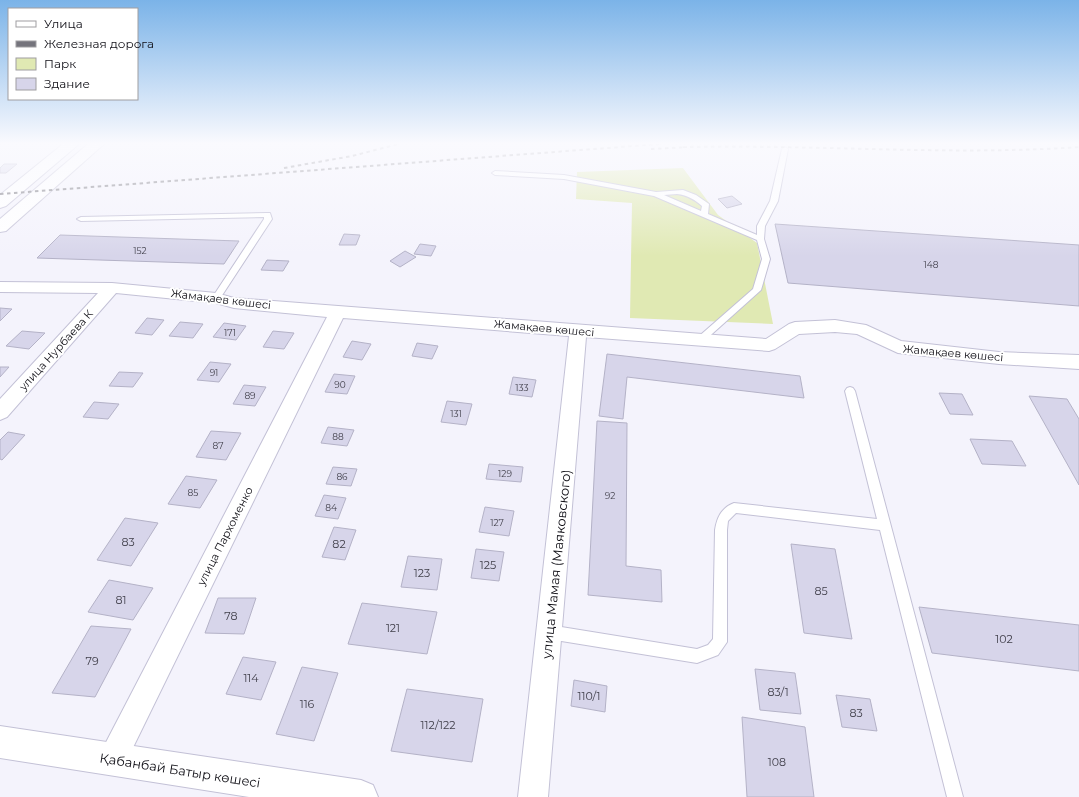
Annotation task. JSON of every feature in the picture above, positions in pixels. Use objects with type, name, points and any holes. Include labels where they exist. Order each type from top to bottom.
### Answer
[{"type":"main road","points":[[0,203],[27,181]]},
{"type":"main road","points":[[0,228],[54,181]]},
{"type":"main road","name":"Қабанбай Батыр көшесі","points":[[2,746],[112,760],[361,797]]},
{"type":"street","name":"Жамақаев көшесі","points":[[0,287],[112,288],[174,293],[216,298],[234,302],[338,312],[769,345],[795,328],[834,326],[860,329],[898,347],[999,358],[1079,362]]},
{"type":"street","name":"улица Нурбаева К","points":[[0,412],[112,288]]},
{"type":"street","name":"улица Пархоменко","points":[[112,760],[338,312]]},
{"type":"street","name":"улица Мамая (Маяковского)","points":[[533,797],[578,331]]},
{"type":"lane","points":[[582,181],[656,194],[760,239]]},
{"type":"lane","points":[[700,340],[756,290],[766,259],[760,239],[761,226],[774,200],[778,181]]},
{"type":"lane","points":[[656,194],[681,191],[696,196],[706,206],[704,214]]},
{"type":"lane","points":[[81,218],[267,215],[268,220],[216,298]]},
{"type":"lane","points":[[850,391],[955,797]]},
{"type":"lane","points":[[549,632],[697,656],[713,650],[720,642],[721,530],[723,518],[734,508],[884,525]]},
{"type":"green space","points":[[577,181],[693,181],[718,215],[757,243],[773,324],[630,318],[632,203],[576,199]]},
{"type":"building","points":[[732,196],[742,204],[727,208],[718,199]]},
{"type":"building","points":[[775,224],[1079,245],[1079,306],[788,283]]},
{"type":"building","points":[[344,234],[360,235],[356,245],[339,245]]},
{"type":"building","points":[[60,235],[239,241],[224,264],[37,258]]},
{"type":"building","points":[[420,244],[436,246],[431,256],[414,254]]},
{"type":"building","points":[[405,251],[416,257],[400,267],[390,261]]},
{"type":"building","points":[[267,260],[289,261],[283,271],[261,270]]},
{"type":"building","points":[[0,308],[12,309],[0,321]]},
{"type":"building","points":[[147,318],[164,320],[152,335],[135,333]]},
{"type":"building","points":[[180,322],[203,324],[193,338],[169,336]]},
{"type":"building","points":[[224,323],[246,326],[236,340],[213,337]]},
{"type":"building","points":[[22,331],[45,333],[29,349],[6,346]]},
{"type":"building","points":[[273,331],[294,333],[284,349],[263,347]]},
{"type":"building","points":[[352,341],[371,344],[362,360],[343,357]]},
{"type":"building","points":[[417,343],[438,346],[432,359],[412,356]]},
{"type":"building","points":[[607,354],[800,376],[804,398],[627,377],[623,419],[599,416]]},
{"type":"building","points":[[210,362],[231,364],[219,382],[197,380]]},
{"type":"building","points":[[0,367],[9,367],[0,377]]},
{"type":"building","points":[[119,372],[143,373],[133,387],[109,386]]},
{"type":"building","points":[[334,374],[355,376],[347,394],[325,392]]},
{"type":"building","points":[[513,377],[536,380],[532,397],[509,394]]},
{"type":"building","points":[[244,385],[266,387],[255,406],[233,404]]},
{"type":"building","points":[[939,393],[962,394],[973,415],[950,414]]},
{"type":"building","points":[[1029,396],[1067,399],[1079,419],[1079,485]]},
{"type":"building","points":[[447,401],[472,404],[466,425],[441,422]]},
{"type":"building","points":[[94,402],[119,404],[108,419],[83,417]]},
{"type":"building","points":[[597,421],[627,423],[626,566],[661,570],[662,602],[588,595]]},
{"type":"building","points":[[328,427],[354,430],[347,446],[321,443]]},
{"type":"building","points":[[211,431],[241,433],[226,460],[196,457]]},
{"type":"building","points":[[8,432],[25,435],[2,460],[0,459],[0,440]]},
{"type":"building","points":[[970,439],[1012,441],[1026,466],[982,464]]},
{"type":"building","points":[[489,464],[523,467],[521,482],[486,479]]},
{"type":"building","points":[[333,467],[357,469],[351,486],[326,484]]},
{"type":"building","points":[[186,476],[217,480],[200,508],[168,504]]},
{"type":"building","points":[[324,495],[346,498],[338,519],[315,516]]},
{"type":"building","points":[[485,507],[514,511],[509,536],[479,532]]},
{"type":"building","points":[[125,518],[158,523],[131,566],[97,560]]},
{"type":"building","points":[[334,527],[356,530],[345,560],[322,557]]},
{"type":"building","points":[[791,544],[835,549],[852,639],[804,633]]},
{"type":"building","points":[[476,549],[504,552],[499,581],[471,578]]},
{"type":"building","points":[[408,556],[442,559],[437,590],[401,587]]},
{"type":"building","points":[[109,580],[153,588],[133,620],[88,612]]},
{"type":"building","points":[[218,598],[256,598],[244,634],[205,633]]},
{"type":"building","points":[[362,603],[437,612],[427,654],[348,644]]},
{"type":"building","points":[[919,607],[1079,625],[1079,671],[932,653]]},
{"type":"building","points":[[91,626],[131,629],[95,697],[52,693]]},
{"type":"building","points":[[243,657],[276,662],[261,700],[226,694]]},
{"type":"building","points":[[302,667],[338,673],[314,741],[276,734]]},
{"type":"building","points":[[755,669],[795,673],[801,714],[760,710]]},
{"type":"building","points":[[574,680],[607,686],[605,712],[571,706]]},
{"type":"building","points":[[407,689],[483,699],[472,762],[391,751]]},
{"type":"building","points":[[836,695],[870,699],[877,731],[842,727]]},
{"type":"building","points":[[742,717],[805,727],[814,797],[747,797]]},
{"type":"railway","points":[[0,194],[169,181]]}]
